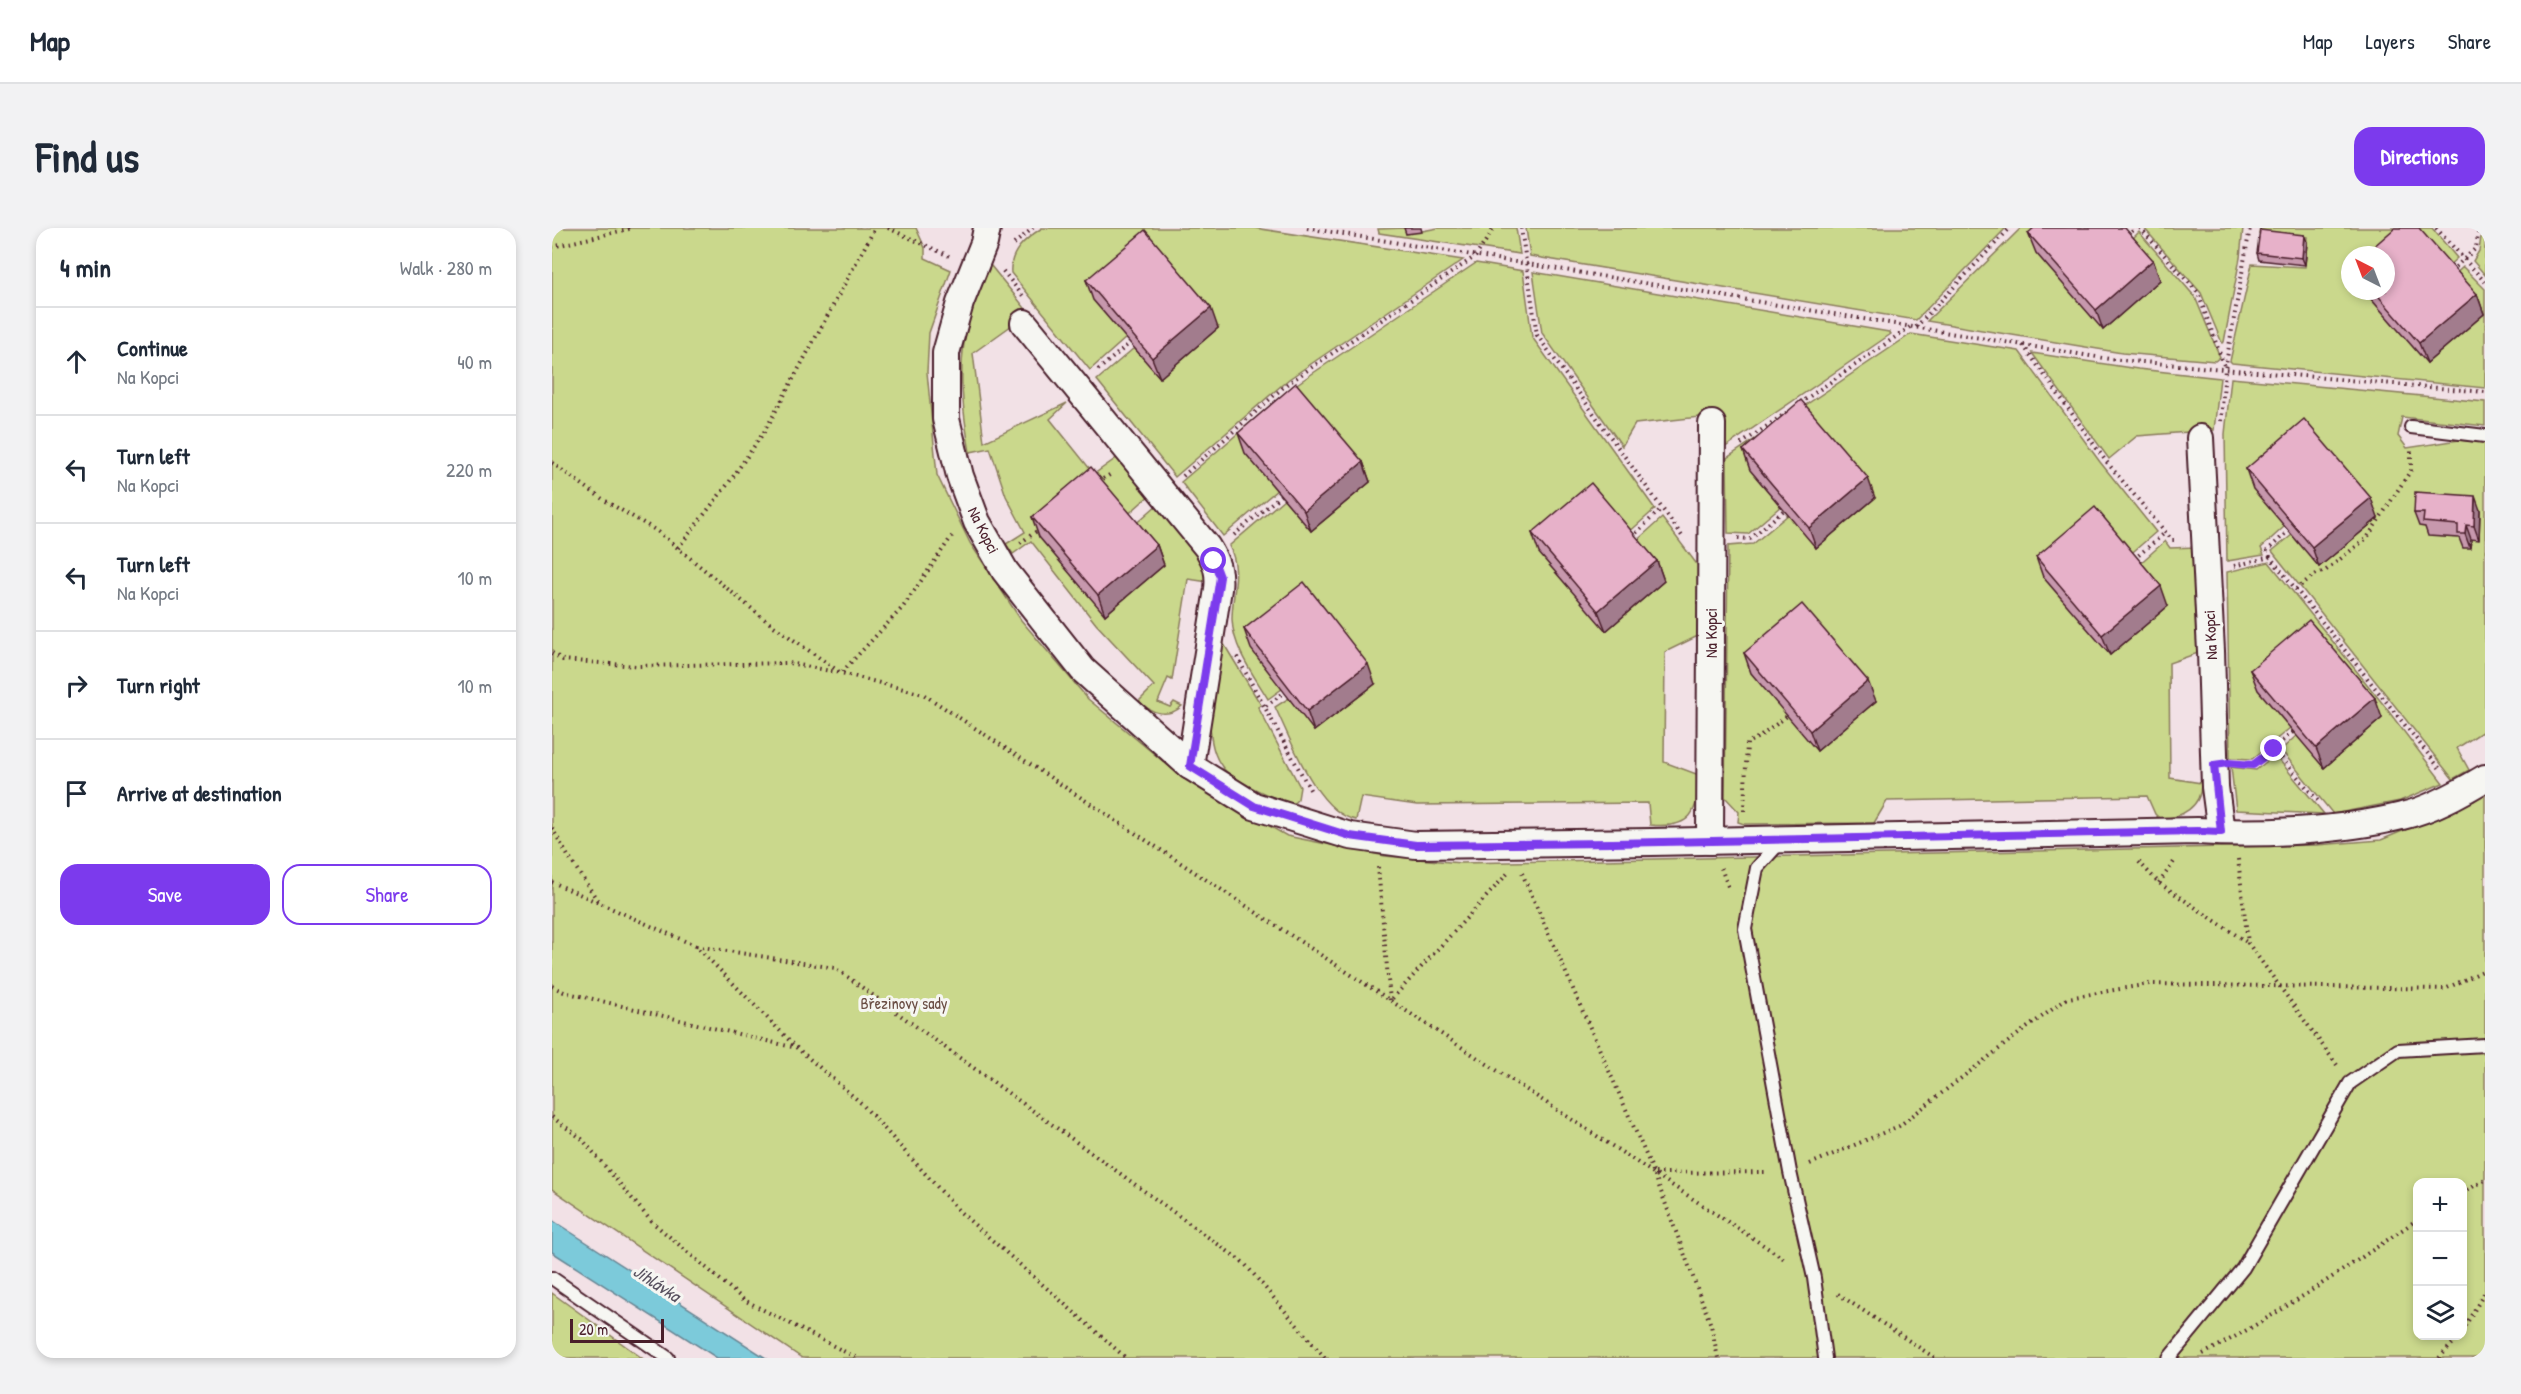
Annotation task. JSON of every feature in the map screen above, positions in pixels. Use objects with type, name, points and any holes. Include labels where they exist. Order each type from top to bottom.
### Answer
[{"type":"street","name":"Na Kopci","points":[[987,228],[984,243],[960,303],[946,353],[944,387],[946,419],[960,476],[976,522],[997,557],[1083,670],[1190,766],[1254,806],[1350,836],[1416,845],[1513,853],[1710,841],[2228,832],[2339,826],[2404,816],[2459,793],[2485,778]]},
{"type":"street","points":[[1024,323],[1211,555],[1220,577],[1190,766]]},
{"type":"street","name":"Na Kopci","points":[[1710,841],[1712,424]]},
{"type":"street","name":"Na Kopci","points":[[2200,438],[2214,765],[2228,832]]},
{"type":"lane","points":[[2411,427],[2485,436]]},
{"type":"lane","points":[[1783,839],[1756,868],[1745,929],[1790,1172],[1814,1278],[1825,1358]]},
{"type":"lane","points":[[2169,1358],[2243,1268],[2350,1083],[2398,1050],[2485,1045]]},
{"type":"lane","points":[[552,1278],[668,1358]]},
{"type":"path","points":[[552,248],[633,228]]},
{"type":"path","points":[[678,548],[766,429],[875,228]]},
{"type":"path","points":[[888,228],[975,267]]},
{"type":"path","points":[[1307,228],[2109,359],[2485,392]]},
{"type":"path","points":[[1163,494],[1287,384],[1476,256],[1494,228]]},
{"type":"path","points":[[1521,228],[1537,335],[1711,575]]},
{"type":"path","points":[[1916,327],[2010,228]]},
{"type":"path","points":[[2124,239],[2138,228],[2198,293],[2225,369]]},
{"type":"path","points":[[2225,369],[2250,228]]},
{"type":"path","points":[[2436,228],[2485,282]]},
{"type":"path","points":[[2448,273],[2476,248],[2479,228]]},
{"type":"path","points":[[1711,465],[1910,327]]},
{"type":"path","points":[[2022,345],[2105,460],[2172,540],[2206,541]]},
{"type":"path","points":[[2296,589],[2314,574],[2325,571],[2367,538],[2411,470],[2411,427]]},
{"type":"path","points":[[552,463],[603,500],[657,531],[768,622],[841,674]]},
{"type":"path","points":[[1093,487],[1110,473],[1117,480]]},
{"type":"path","points":[[1211,555],[1281,495]]},
{"type":"path","points":[[841,674],[903,607],[971,508]]},
{"type":"path","points":[[1629,539],[1662,508]]},
{"type":"path","points":[[1732,538],[1750,539],[1784,510]]},
{"type":"path","points":[[997,557],[1042,528]]},
{"type":"path","points":[[2288,531],[2267,551],[2270,557],[2459,793]]},
{"type":"path","points":[[2131,561],[2166,532]]},
{"type":"path","points":[[2207,568],[2224,569],[2270,557]]},
{"type":"path","points":[[552,653],[563,660],[636,666],[789,663],[922,694],[1935,1358]]},
{"type":"path","points":[[1285,692],[1266,706],[1332,830]]},
{"type":"path","points":[[1744,818],[1747,743],[1761,736],[1787,716]]},
{"type":"path","points":[[2214,765],[2228,763],[2253,765],[2293,732]]},
{"type":"path","points":[[2274,749],[2339,826]]},
{"type":"path","points":[[552,828],[600,904]]},
{"type":"path","points":[[2228,832],[2248,943]]},
{"type":"path","points":[[2111,833],[2159,883],[2248,943],[2350,1083]]},
{"type":"path","points":[[1376,839],[1390,1001]]},
{"type":"path","points":[[1710,841],[1745,929]]},
{"type":"path","points":[[1390,1001],[1513,853],[1654,1173],[1711,1325],[1718,1358]]},
{"type":"path","points":[[552,882],[696,946],[835,968],[1244,1263],[1325,1358]]},
{"type":"path","points":[[696,946],[797,1048],[861,1103],[960,1212],[1126,1358]]},
{"type":"path","points":[[1654,1173],[1790,1172],[1899,1126],[2068,998],[2149,984],[2445,989],[2485,970]]},
{"type":"path","points":[[552,986],[564,992],[797,1048]]},
{"type":"path","points":[[552,1117],[582,1139],[651,1221],[744,1300],[857,1358]]},
{"type":"path","points":[[2467,1191],[2485,1180]]},
{"type":"path","points":[[2195,1358],[2237,1336],[2326,1282],[2413,1222]]},
{"type":"path","points":[[2467,1324],[2485,1292]]},
{"type":"path","points":[[2439,1358],[2455,1340]]},
{"type":"green space","name":"Březinovy sady","points":[[552,228],[916,228],[925,248],[925,258],[951,270],[929,333],[927,372],[937,475],[970,543],[1021,620],[1088,699],[1182,777],[1287,836],[1385,856],[1461,863],[2317,845],[2381,840],[2474,801],[2485,793],[2485,1358],[802,1358],[552,1189]]},
{"type":"green space","points":[[1042,228],[1254,228],[1463,260],[1289,379],[1175,477],[1097,380],[1134,348],[1160,377],[1218,327],[1126,338],[1090,370],[1011,273],[1015,252]]},
{"type":"green space","points":[[1405,228],[1406,234],[1438,228],[1516,228],[1520,254],[1379,233],[1378,229]]},
{"type":"green space","points":[[1526,228],[2006,228],[1916,320],[1530,256]]},
{"type":"green space","points":[[2021,228],[2064,228],[2128,243],[2139,232],[2195,297],[2220,357],[2215,361],[2122,353],[1927,321]]},
{"type":"green space","points":[[2144,228],[2243,228],[2240,258],[2224,342],[2222,343],[2201,293]]},
{"type":"green space","points":[[2260,228],[2432,228],[2457,258],[2445,269],[2395,257],[2395,246],[2341,246],[2341,300],[2372,300],[2427,363],[2452,277],[2463,267],[2485,289],[2485,388],[2232,363],[2230,361],[2252,264],[2305,267],[2307,237],[2259,234]]},
{"type":"green space","points":[[2482,230],[2485,230],[2485,275],[2473,261],[2479,251]]},
{"type":"green space","points":[[1476,263],[1523,271],[1532,337],[1655,509],[1626,535],[1633,544],[1662,518],[1702,571],[1700,635],[1665,652],[1664,762],[1699,775],[1694,809],[1684,821],[1664,826],[1650,825],[1648,803],[1417,805],[1361,797],[1356,820],[1342,814],[1329,804],[1317,790],[1297,755],[1275,707],[1289,698],[1315,730],[1375,684],[1282,689],[1268,699],[1236,640],[1232,619],[1236,573],[1229,546],[1284,499],[1311,531],[1370,481],[1277,490],[1223,536],[1181,482],[1291,388]]},
{"type":"green space","points":[[991,266],[1029,313],[973,353],[984,442],[1067,403],[1050,419],[1094,474],[1118,457],[1151,494],[1124,518],[1132,527],[1158,504],[1203,559],[1209,582],[1188,579],[1172,680],[1168,678],[1158,702],[1170,707],[1174,702],[1182,706],[1177,710],[1159,713],[1148,709],[1139,701],[1154,686],[1096,624],[1031,541],[1013,554],[1006,544],[1025,532],[1006,496],[990,448],[970,452],[963,402],[962,356],[966,334],[971,312]]},
{"type":"green space","points":[[1533,272],[1891,334],[1718,452],[1718,415],[1635,424],[1622,446],[1542,333]]},
{"type":"green space","points":[[1911,334],[2019,351],[2100,462],[2156,532],[2127,557],[2136,567],[2165,541],[2170,548],[2197,547],[2198,653],[2169,663],[2170,778],[2201,783],[2198,799],[2189,810],[2160,819],[2155,814],[2147,796],[1887,801],[1874,823],[1744,824],[1738,822],[1739,812],[1725,797],[1728,546],[1753,544],[1788,515],[1781,506],[1748,534],[1728,533],[1727,458]]},
{"type":"green space","points":[[2032,353],[2138,369],[2220,378],[2214,430],[2137,436],[2109,459]]},
{"type":"green space","points":[[2231,378],[2485,402],[2485,426],[2402,417],[2398,436],[2407,448],[2459,440],[2485,443],[2485,730],[2457,748],[2469,770],[2453,779],[2272,551],[2292,535],[2285,526],[2261,548],[2264,555],[2227,561],[2225,434]]},
{"type":"green space","points":[[2269,562],[2443,783],[2400,801],[2333,814],[2281,750],[2296,736],[2290,728],[2252,759],[2230,758],[2227,572]]},
{"type":"green space","points":[[1222,641],[1261,705],[1258,707],[1300,787],[1298,799],[1292,805],[1255,789],[1228,773],[1216,755],[1211,740],[1210,724],[1213,689]]},
{"type":"green space","points":[[2275,755],[2324,814],[2236,810],[2231,767],[2256,770]]},
{"type":"green space","points":[[552,1293],[642,1358],[552,1358]]},
{"type":"water","points":[[552,1220],[766,1358],[717,1358],[552,1252]]},
{"type":"building","points":[[2034,228],[2125,228],[2153,260],[2096,310],[2028,233]]},
{"type":"building","points":[[2395,228],[2419,228],[2477,294],[2419,343],[2382,300],[2395,300],[2395,246],[2374,246]]},
{"type":"building","points":[[1145,230],[1211,308],[1152,358],[1086,280]]},
{"type":"building","points":[[2260,230],[2304,235],[2302,258],[2257,253]]},
{"type":"building","points":[[1296,383],[1363,462],[1304,511],[1238,433]]},
{"type":"building","points":[[1801,400],[1868,478],[1809,528],[1743,450]]},
{"type":"building","points":[[2304,419],[2371,498],[2312,547],[2246,469]]},
{"type":"building","points":[[1091,467],[1157,545],[1098,595],[1032,517]]},
{"type":"building","points":[[1591,483],[1657,561],[1598,611],[1532,533]]},
{"type":"building","points":[[2415,492],[2475,496],[2474,526],[2466,525],[2465,534],[2458,534],[2458,525],[2423,522],[2424,513],[2414,513]]},
{"type":"building","points":[[2095,507],[2161,586],[2102,635],[2036,557]]},
{"type":"building","points":[[1304,582],[1368,664],[1307,711],[1244,629]]},
{"type":"building","points":[[1802,604],[1868,681],[1810,731],[1744,653]]},
{"type":"building","points":[[2309,620],[2375,698],[2316,748],[2250,670]]},
{"type":"route","points":[[1214,561],[1220,577],[1190,766],[1254,806],[1350,836],[1416,845],[2221,832],[2214,765],[2228,763],[2253,765],[2274,749]]},
{"type":"water label","name":"Jihlávka","points":[[657,1283]]}]
